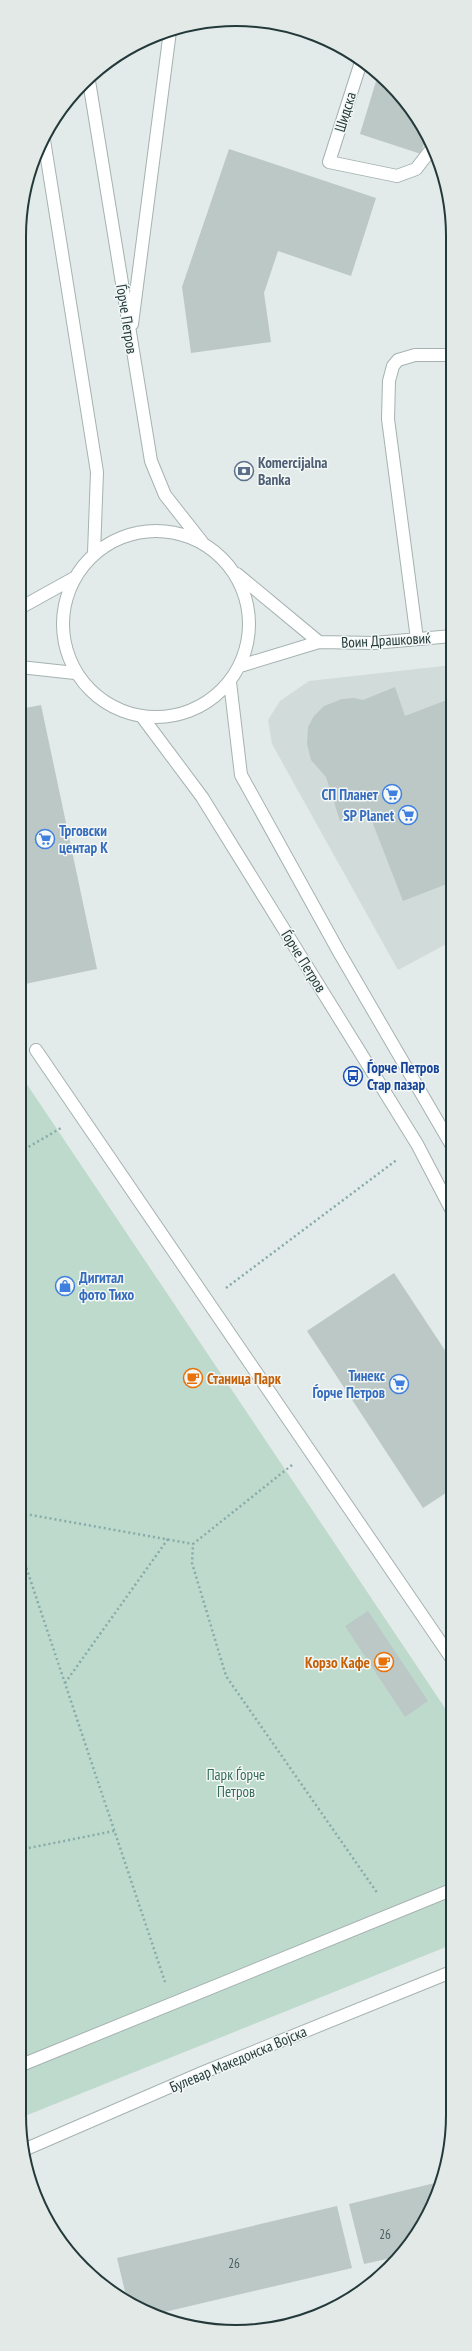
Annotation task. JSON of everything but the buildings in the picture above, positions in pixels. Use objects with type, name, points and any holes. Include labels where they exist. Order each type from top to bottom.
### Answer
[{"type":"street","points":[[130,337],[169,37]]},
{"type":"street","name":"Шидска","points":[[359,65],[329,162],[396,176],[407,174],[416,169],[429,153]]},
{"type":"street","name":"Ѓорче Петров","points":[[90,86],[151,461],[165,495],[202,542]]},
{"type":"street","points":[[45,149],[97,472],[94,553]]},
{"type":"street","points":[[417,639],[388,419],[389,381],[393,366],[398,360],[415,355],[446,355]]},
{"type":"street","name":"Ѓорче Петров","points":[[139,531],[171,531],[202,542],[221,554],[235,572],[248,602],[250,635],[240,666],[230,682],[206,704],[175,717],[143,718],[112,707],[97,698],[75,673],[64,642],[64,609],[74,578],[94,553],[108,543],[139,531]]},
{"type":"street","name":"Воин Драшковиќ","points":[[235,572],[319,642]]},
{"type":"street","points":[[26,605],[74,578]]},
{"type":"street","name":"Воин Драшковиќ","points":[[240,666],[319,642],[374,642],[446,637]]},
{"type":"street","points":[[26,669],[75,673]]},
{"type":"street","points":[[230,682],[241,775],[339,952],[446,1136]]},
{"type":"street","name":"Ѓорче Петров","points":[[143,718],[202,797],[417,1144],[446,1200]]},
{"type":"street","points":[[36,1050],[446,1650]]},
{"type":"street","points":[[26,2063],[446,1892]]},
{"type":"street","name":"Булевар Македонска Војска","points":[[29,2148],[204,2072],[446,1974]]},
{"type":"path","points":[[26,1149],[81,1117]]},
{"type":"path","points":[[207,1301],[417,1144]]},
{"type":"path","points":[[309,1451],[193,1544],[192,1563],[226,1676],[392,1914]]},
{"type":"path","points":[[26,1514],[193,1544]]},
{"type":"path","points":[[64,1683],[168,1539]]},
{"type":"path","points":[[26,1567],[172,2003]]},
{"type":"path","points":[[26,1849],[114,1831]]},
{"type":"shaded area","points":[[446,666],[446,944],[398,970],[272,744],[268,720],[280,701],[309,681]]},
{"type":"green space","name":"Парк Ѓорче Петров","points":[[26,1083],[446,1710],[446,1947],[26,2116]]},
{"type":"place","name":"Komercijalna Banka","points":[[244,471]]},
{"type":"place","name":"СП Планет","points":[[392,794]]},
{"type":"place","name":"SP Planet","points":[[408,815]]},
{"type":"place","name":"Трговски центар К","points":[[45,839]]},
{"type":"place","name":"Ѓорче Петров Стар пазар","points":[[353,1076]]},
{"type":"place","name":"Дигитал фото Тихо","points":[[65,1286]]},
{"type":"place","name":"Станица Парк","points":[[193,1378]]},
{"type":"place","name":"Тинекс Ѓорче Петров","points":[[399,1384]]},
{"type":"place","name":"Корзо Кафе","points":[[384,1662]]}]
